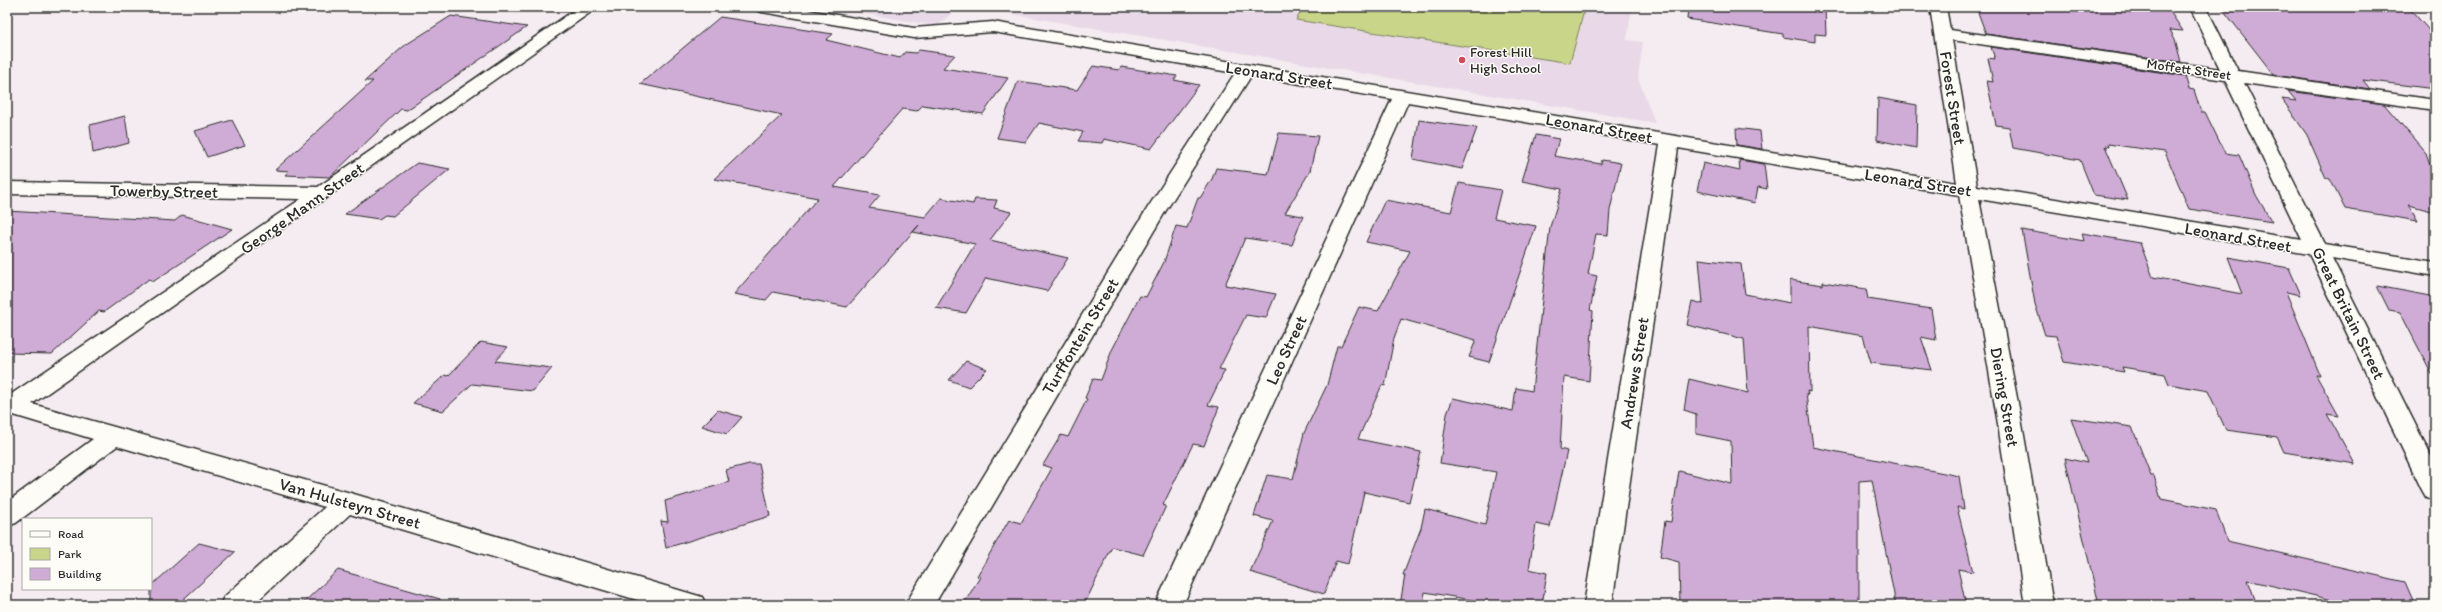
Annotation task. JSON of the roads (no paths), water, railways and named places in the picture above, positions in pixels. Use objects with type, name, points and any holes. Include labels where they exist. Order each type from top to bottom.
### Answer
[{"type":"street","name":"George Mann Street","points":[[10,406],[322,193],[590,7]]},
{"type":"street","name":"Leonard Street","points":[[762,7],[914,33],[993,27],[1810,166],[1968,190],[2318,251],[2435,269]]},
{"type":"street","name":"Forest Street","points":[[1938,7],[1968,190]]},
{"type":"street","name":"Great Britain Street","points":[[2198,7],[2435,490]]},
{"type":"street","name":"Moffett Street","points":[[1943,34],[2435,105]]},
{"type":"street","name":"Turffontein Street","points":[[919,605],[1155,212],[1246,70]]},
{"type":"street","name":"Leo Street","points":[[1169,605],[1402,96]]},
{"type":"street","name":"Andrews Street","points":[[1598,605],[1670,141]]},
{"type":"street","name":"Towerby Street","points":[[7,188],[322,193]]},
{"type":"street","name":"Diering Street","points":[[1968,190],[2010,424],[2039,605]]},
{"type":"street","name":"Van Hulsteyn Street","points":[[10,406],[347,502],[692,605]]},
{"type":"street","points":[[7,516],[112,436]]},
{"type":"street","points":[[234,605],[347,502]]},
{"type":"place","name":"Forest Hill High School","points":[[1462,60]]}]
